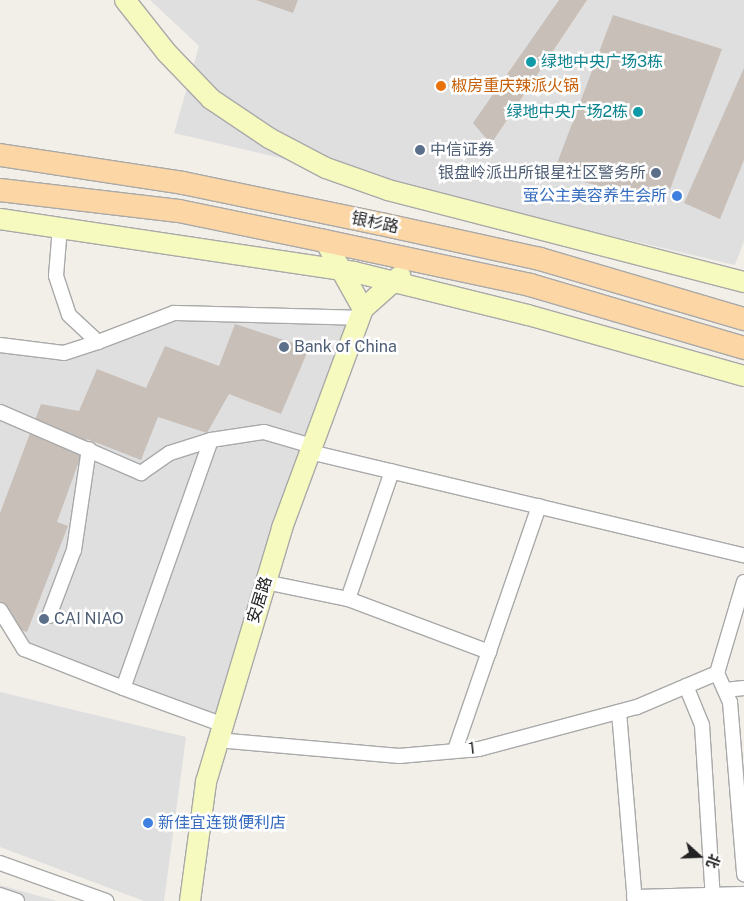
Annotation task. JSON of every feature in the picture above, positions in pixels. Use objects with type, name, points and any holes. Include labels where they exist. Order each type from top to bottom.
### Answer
[{"type":"main road","name":"银杉路","points":[[0,154],[183,183],[382,224],[540,260],[744,319]]},
{"type":"main road","name":"银杉路","points":[[0,190],[179,211],[325,241],[530,285],[744,348]]},
{"type":"street","points":[[125,0],[166,52],[211,99],[268,138],[326,168],[388,190],[743,280]]},
{"type":"street","points":[[0,219],[342,271],[393,282],[744,376]]},
{"type":"street","points":[[60,227],[56,276],[69,315],[98,342]]},
{"type":"street","points":[[325,241],[362,313]]},
{"type":"street","points":[[0,345],[64,353],[174,313],[362,313],[416,261]]},
{"type":"street","name":"安居路","points":[[190,901],[206,782],[219,732],[265,582],[311,449],[362,313]]},
{"type":"street","points":[[0,412],[141,472],[170,453],[211,440],[264,432],[311,449],[392,471],[744,555]]},
{"type":"street","points":[[123,688],[211,440]]},
{"type":"street","points":[[49,616],[74,550],[89,449]]},
{"type":"street","points":[[348,599],[392,471]]},
{"type":"street","points":[[455,750],[539,506]]},
{"type":"street","points":[[265,582],[348,599],[489,652]]},
{"type":"street","points":[[744,582],[717,673],[730,702],[744,874]]},
{"type":"street","name":"1","points":[[0,610],[24,649],[123,688],[219,732],[399,756],[479,749],[619,712],[717,673]]},
{"type":"street","points":[[686,686],[702,725],[713,898]]},
{"type":"street","points":[[725,690],[744,688]]},
{"type":"street","points":[[619,712],[634,899],[713,898],[744,894]]},
{"type":"street","points":[[0,863],[106,901]]},
{"type":"street","points":[[0,895],[17,901]]},
{"type":"shaded area","points":[[150,0],[744,0],[744,241],[735,265],[174,133],[199,46]]},
{"type":"shaded area","points":[[174,313],[360,318],[221,724],[24,649],[0,610],[0,346],[64,353]]},
{"type":"shaded area","points":[[0,692],[186,737],[164,901],[144,901],[0,847]]},
{"type":"shaded area","points":[[0,885],[57,901],[0,901]]},
{"type":"building","points":[[256,0],[298,0],[293,13]]},
{"type":"building","name":"绿地中央广场3栋","points":[[559,0],[587,0],[491,144],[473,123]]},
{"type":"building","name":"绿地中央广场2栋","points":[[613,15],[722,49],[665,203],[553,174]]},
{"type":"building","points":[[744,68],[744,160],[720,219],[684,203]]},
{"type":"building","points":[[235,324],[309,348],[281,414],[229,394],[207,433],[158,417],[141,460],[87,439],[57,522],[68,526],[27,632],[0,624],[0,513],[41,404],[79,411],[97,369],[146,388],[165,346],[219,366]]},
{"type":"place","name":"绿地中央广场3栋","points":[[531,62]]},
{"type":"place","name":"椒房重庆辣派火锅","points":[[441,86]]},
{"type":"place","name":"绿地中央广场2栋","points":[[638,112]]},
{"type":"place","name":"中信证券","points":[[420,150]]},
{"type":"place","name":"银盘岭派出所银星社区警务所","points":[[656,173]]},
{"type":"place","name":"萤公主美容养生会所","points":[[677,196]]},
{"type":"place","name":"Bank of China","points":[[284,347]]},
{"type":"place","name":"CAI NIAO","points":[[44,619]]},
{"type":"place","name":"新佳宜连锁便利店","points":[[148,823]]}]
